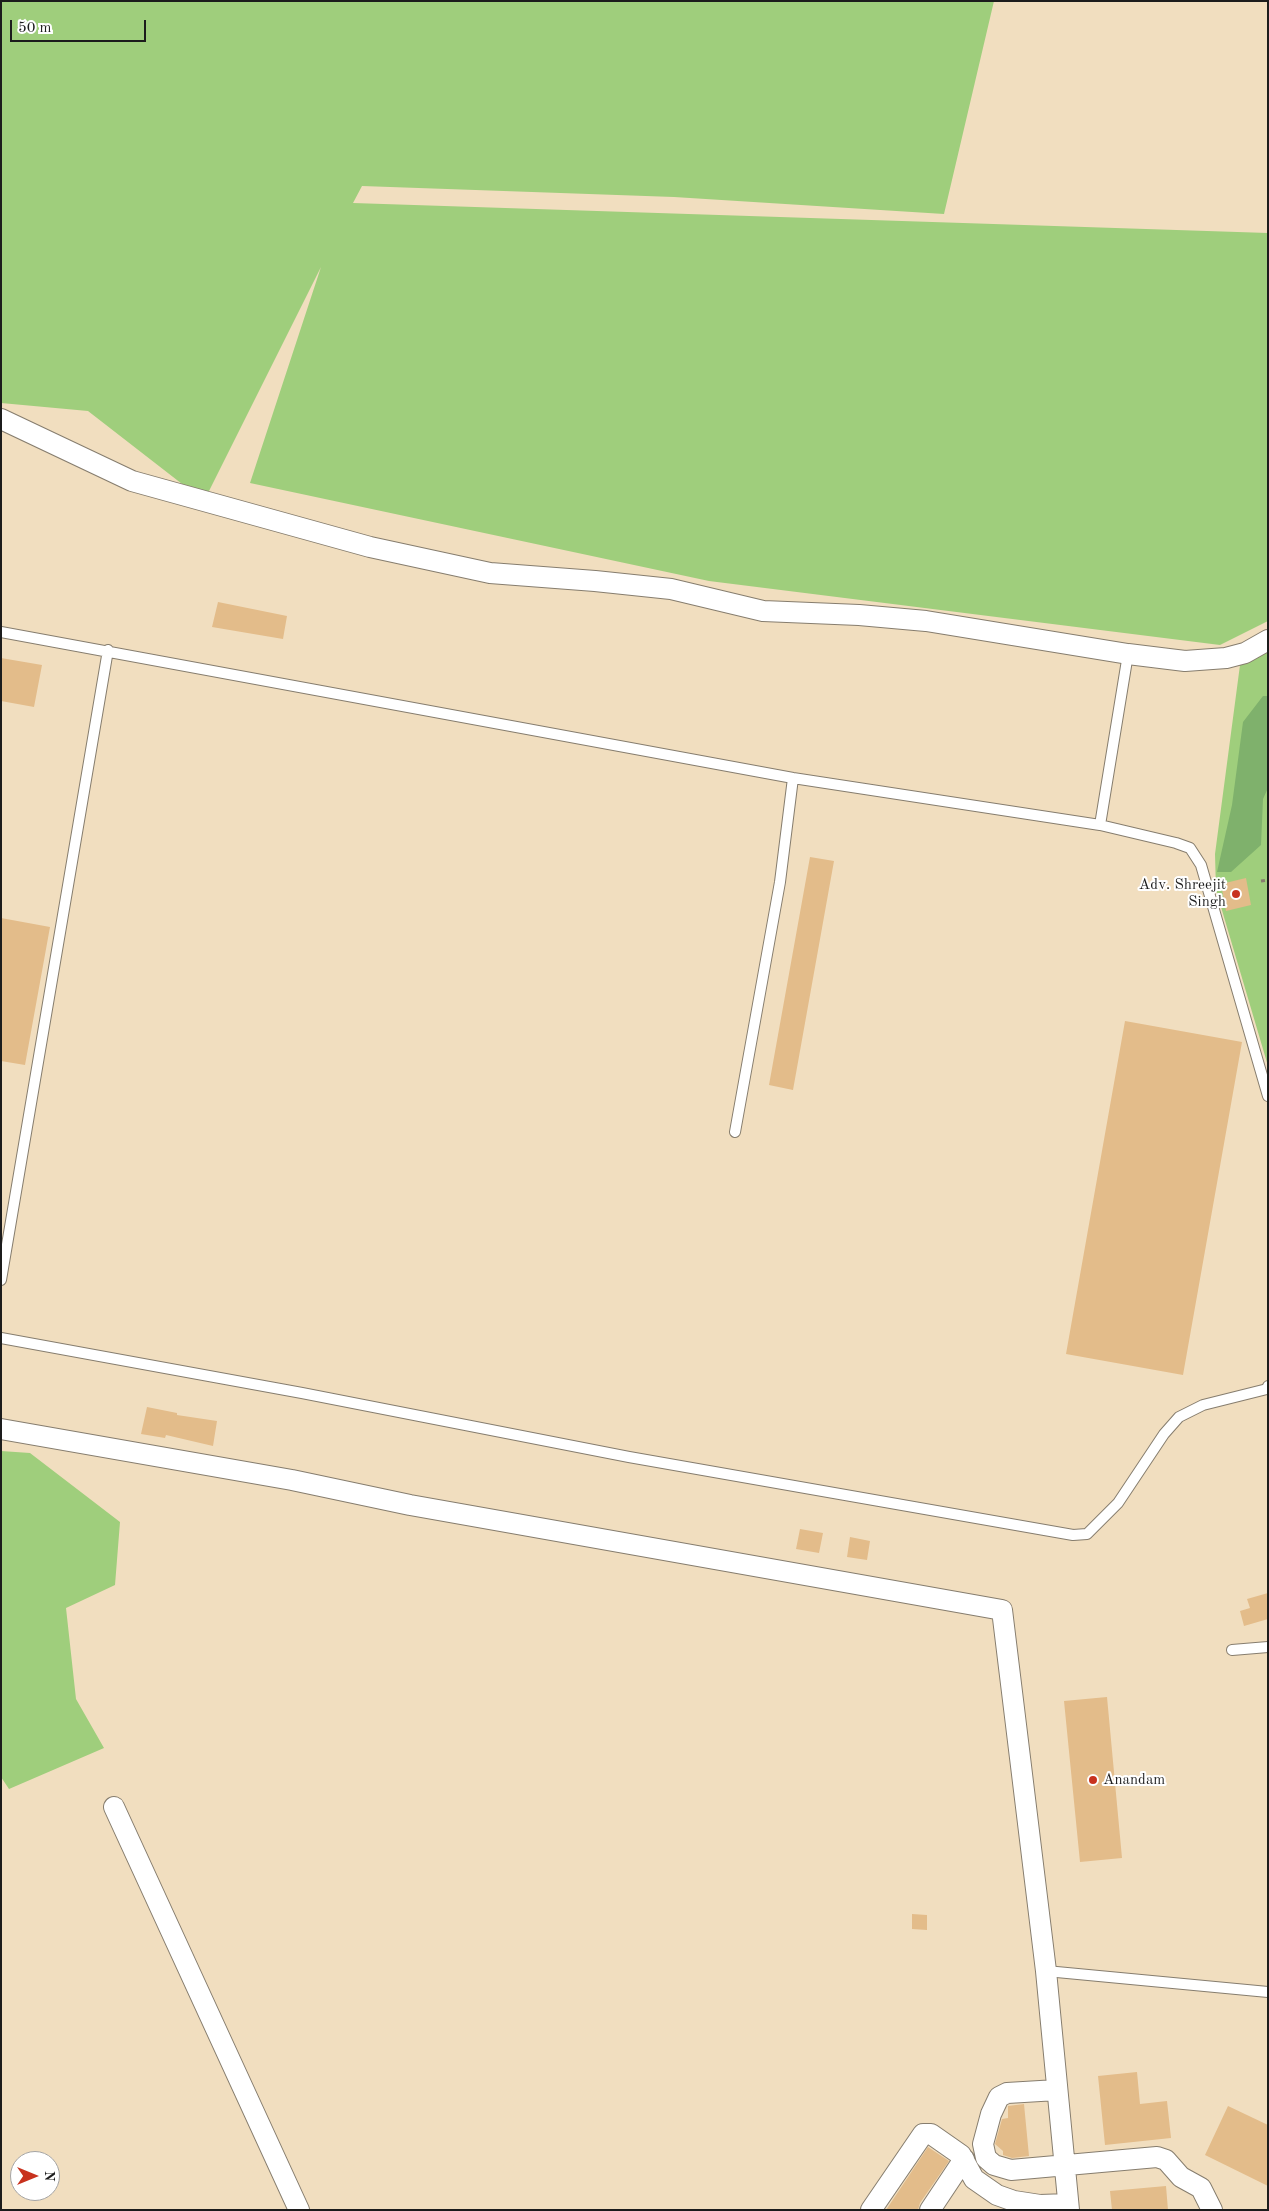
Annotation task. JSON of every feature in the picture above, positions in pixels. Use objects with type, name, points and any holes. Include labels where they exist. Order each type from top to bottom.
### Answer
[{"type":"street","points":[[1,419],[132,482],[370,547],[490,573],[671,589],[763,611],[859,615],[926,621],[1128,654],[1185,661],[1226,658],[1245,653],[1268,640]]},
{"type":"street","points":[[1,1429],[292,1480],[410,1505],[1002,1610],[1046,1971],[1068,2207],[1014,2201],[997,2195],[974,2179],[961,2155],[931,2134],[923,2134],[871,2210]]},
{"type":"street","points":[[114,1807],[299,2210]]},
{"type":"street","points":[[1057,2090],[1007,2093],[999,2097],[991,2114],[983,2144],[986,2158],[994,2165],[1011,2170],[1156,2157],[1166,2160],[1181,2177],[1201,2188],[1212,2210]]},
{"type":"street","points":[[930,2210],[964,2159]]},
{"type":"lane","points":[[1,632],[108,650],[794,778],[1100,825],[1176,842],[1190,848],[1201,865],[1268,1096]]},
{"type":"lane","points":[[1,1280],[108,650]]},
{"type":"lane","points":[[1100,825],[1128,654]]},
{"type":"lane","points":[[736,1132],[780,882],[794,778]]},
{"type":"lane","points":[[1,1338],[302,1393],[630,1457],[1073,1535],[1087,1534],[1118,1503],[1164,1434],[1178,1417],[1203,1405],[1267,1389],[1268,1386]]},
{"type":"lane","points":[[1232,1650],[1268,1647]]},
{"type":"lane","points":[[1046,1971],[1268,1992]]},
{"type":"path","points":[[1261,881],[1268,880]]},
{"type":"green space","points":[[1,1],[994,1],[944,214],[674,197],[362,186],[353,203],[1268,233],[1268,621],[1220,645],[709,581],[250,483],[321,267],[204,501],[88,411],[1,403]]},
{"type":"green space","points":[[1268,650],[1268,1066],[1216,890],[1215,854],[1240,665]]},
{"type":"green space","points":[[1263,696],[1268,696],[1268,788],[1263,799],[1261,845],[1231,872],[1217,872],[1232,805],[1243,722]]},
{"type":"green space","points":[[1,1451],[30,1453],[120,1522],[115,1585],[66,1608],[76,1699],[104,1748],[9,1789],[1,1777]]},
{"type":"building","points":[[218,602],[287,616],[283,639],[212,627]]},
{"type":"building","points":[[1,658],[42,665],[34,707],[1,701]]},
{"type":"building","points":[[810,857],[834,861],[793,1090],[769,1085]]},
{"type":"building","name":"Adv. Shreejit Singh","points":[[1246,878],[1251,905],[1226,911],[1221,884]]},
{"type":"building","points":[[1,918],[50,927],[25,1065],[1,1061]]},
{"type":"building","points":[[1125,1021],[1242,1042],[1183,1375],[1066,1354]]},
{"type":"building","points":[[147,1407],[177,1413],[177,1415],[217,1421],[213,1446],[166,1435],[165,1438],[141,1434]]},
{"type":"building","points":[[800,1529],[823,1533],[819,1553],[796,1549]]},
{"type":"building","points":[[850,1537],[870,1541],[867,1560],[847,1557]]},
{"type":"building","points":[[1268,1593],[1268,1619],[1244,1626],[1240,1611],[1250,1608],[1247,1599]]},
{"type":"building","name":"Anandam","points":[[1107,1697],[1122,1858],[1080,1862],[1064,1701]]},
{"type":"building","points":[[912,1914],[927,1915],[927,1930],[912,1929]]},
{"type":"building","points":[[1137,2072],[1140,2104],[1167,2101],[1171,2138],[1105,2145],[1098,2076]]},
{"type":"building","points":[[1024,2104],[1029,2156],[1012,2158],[1003,2155],[1003,2151],[995,2144],[1002,2119],[1008,2118],[1008,2106]]},
{"type":"building","points":[[1228,2106],[1268,2125],[1268,2186],[1205,2155]]},
{"type":"building","points":[[928,2147],[949,2161],[920,2203],[918,2210],[886,2210]]},
{"type":"building","points":[[1166,2186],[1168,2210],[1112,2210],[1110,2191]]},
{"type":"place","name":"Adv. Shreejit Singh","points":[[1236,894]]},
{"type":"place","name":"Anandam","points":[[1093,1780]]}]
